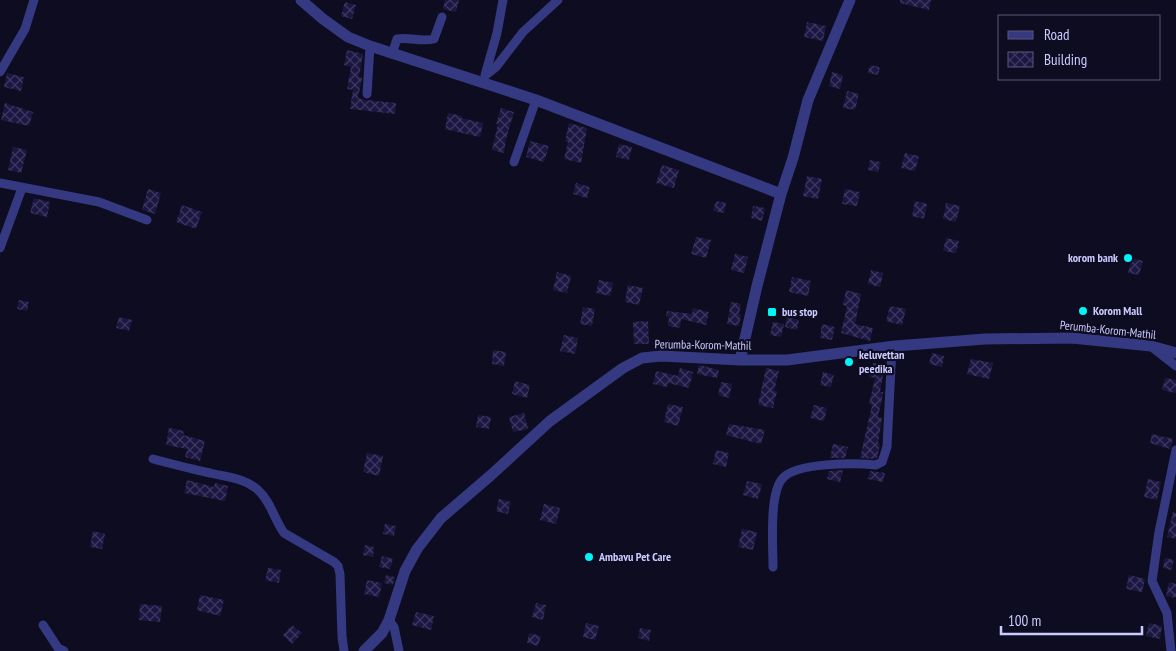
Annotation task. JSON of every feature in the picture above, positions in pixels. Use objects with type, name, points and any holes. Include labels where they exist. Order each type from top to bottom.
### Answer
[{"type":"street","points":[[0,72],[25,29],[34,0]]},
{"type":"street","points":[[302,0],[323,19],[348,37],[370,46],[392,54],[485,79],[781,194]]},
{"type":"street","points":[[485,79],[503,0]]},
{"type":"street","points":[[485,79],[523,32],[558,0]]},
{"type":"street","points":[[740,360],[781,194],[793,158],[808,100],[850,0]]},
{"type":"street","points":[[392,54],[396,39],[404,38],[427,41],[434,39],[442,18]]},
{"type":"street","points":[[366,94],[370,46]]},
{"type":"street","points":[[514,162],[536,100]]},
{"type":"street","points":[[0,183],[99,202],[147,220]]},
{"type":"street","points":[[0,248],[22,188]]},
{"type":"street","name":"Perumba-Korom-Mathil","points":[[364,651],[382,633],[390,620],[405,571],[417,549],[441,518],[550,421],[622,368],[642,358],[661,356],[787,360],[892,347],[985,339],[1072,338],[1151,346],[1176,353]]},
{"type":"street","points":[[1151,346],[1176,366]]},
{"type":"street","points":[[773,567],[773,510],[782,479],[791,472],[834,464],[876,465],[882,462],[887,447],[892,347]]},
{"type":"street","points":[[1171,651],[1167,613],[1152,581],[1159,532],[1176,450]]},
{"type":"street","points":[[153,459],[226,476],[250,484],[268,502],[284,533],[338,566],[344,651]]},
{"type":"street","points":[[390,620],[394,627],[400,651]]},
{"type":"street","points":[[43,625],[58,648],[64,651]]},
{"type":"building","points":[[445,0],[459,0],[456,12],[443,9]]},
{"type":"building","points":[[900,0],[931,0],[929,10],[900,3]]},
{"type":"building","points":[[345,2],[356,5],[352,19],[341,16]]},
{"type":"building","points":[[807,22],[826,26],[823,41],[804,37]]},
{"type":"building","points":[[347,50],[363,54],[359,77],[362,78],[358,98],[396,103],[395,114],[350,109],[353,90],[347,89],[351,67],[344,65]]},
{"type":"building","points":[[870,65],[880,67],[878,75],[868,73]]},
{"type":"building","points":[[832,72],[843,75],[840,89],[829,86]]},
{"type":"building","points":[[7,73],[24,77],[21,91],[4,87]]},
{"type":"building","points":[[847,91],[859,94],[855,110],[843,108]]},
{"type":"building","points":[[5,103],[33,112],[29,126],[1,120]]},
{"type":"building","points":[[501,108],[514,112],[504,153],[492,150],[498,124],[496,124]]},
{"type":"building","points":[[448,113],[483,123],[480,137],[445,129]]},
{"type":"building","points":[[569,123],[587,128],[581,163],[564,159],[568,142],[565,141]]},
{"type":"building","points":[[530,141],[549,146],[544,162],[526,157]]},
{"type":"building","points":[[619,144],[632,147],[629,160],[616,157]]},
{"type":"building","points":[[13,147],[27,150],[21,173],[8,170]]},
{"type":"building","points":[[905,153],[919,156],[915,171],[901,168]]},
{"type":"building","points":[[870,160],[881,162],[878,172],[868,170]]},
{"type":"building","points":[[662,165],[679,170],[674,188],[656,183]]},
{"type":"building","points":[[807,176],[822,179],[818,199],[803,196]]},
{"type":"building","points":[[576,183],[590,187],[587,198],[573,194]]},
{"type":"building","points":[[148,189],[161,193],[155,214],[142,210]]},
{"type":"building","points":[[845,189],[860,192],[857,206],[842,204]]},
{"type":"building","points":[[34,198],[50,202],[47,217],[30,213]]},
{"type":"building","points":[[716,201],[726,203],[724,213],[713,211]]},
{"type":"building","points":[[915,201],[927,204],[924,219],[912,216]]},
{"type":"building","points":[[946,203],[960,206],[956,222],[943,219]]},
{"type":"building","points":[[182,205],[202,212],[196,229],[176,222]]},
{"type":"building","points":[[753,206],[765,208],[762,221],[751,218]]},
{"type":"building","points":[[696,237],[711,240],[706,258],[691,254]]},
{"type":"building","points":[[946,238],[959,241],[956,253],[943,251]]},
{"type":"building","points":[[735,254],[748,257],[744,273],[731,270]]},
{"type":"building","points":[[1132,258],[1143,261],[1139,275],[1128,273]]},
{"type":"building","points":[[871,270],[883,273],[880,287],[868,284]]},
{"type":"building","points":[[557,272],[571,276],[567,293],[553,290]]},
{"type":"building","points":[[792,277],[811,281],[808,296],[789,292]]},
{"type":"building","points":[[599,280],[613,283],[610,296],[596,293]]},
{"type":"building","points":[[628,285],[643,288],[639,305],[625,302]]},
{"type":"building","points":[[846,290],[861,294],[855,324],[873,328],[870,341],[841,333],[847,306],[843,305]]},
{"type":"building","points":[[19,300],[29,302],[27,311],[17,309]]},
{"type":"building","points":[[731,302],[741,304],[739,326],[727,324]]},
{"type":"building","points":[[890,306],[906,309],[902,325],[886,321]]},
{"type":"building","points":[[583,307],[595,309],[592,326],[580,324]]},
{"type":"building","points":[[693,308],[709,312],[706,325],[681,319],[680,328],[668,326],[669,317],[666,316],[667,311],[692,314]]},
{"type":"building","points":[[119,317],[132,320],[129,331],[116,328]]},
{"type":"building","points":[[787,317],[799,320],[797,330],[785,327]]},
{"type":"building","points":[[648,321],[649,344],[634,344],[633,322]]},
{"type":"building","points":[[773,322],[784,324],[781,337],[770,335]]},
{"type":"building","points":[[822,324],[835,327],[832,340],[820,338]]},
{"type":"building","points":[[564,335],[578,338],[575,354],[560,351]]},
{"type":"building","points":[[493,350],[506,352],[504,366],[492,364]]},
{"type":"building","points":[[932,353],[944,356],[942,367],[929,364]]},
{"type":"building","points":[[971,359],[993,363],[989,379],[967,374]]},
{"type":"building","points":[[873,363],[885,365],[880,392],[883,392],[883,394],[878,417],[882,418],[878,443],[880,444],[877,458],[875,459],[860,458],[872,405],[869,404],[875,378],[869,377]]},
{"type":"building","points":[[699,365],[719,370],[717,378],[697,374]]},
{"type":"building","points":[[680,368],[693,372],[689,388],[668,383],[667,387],[653,384],[656,371],[678,376]]},
{"type":"building","points":[[766,368],[779,371],[774,391],[777,391],[773,408],[758,405]]},
{"type":"building","points":[[823,372],[834,375],[831,387],[820,385]]},
{"type":"building","points":[[1165,378],[1176,380],[1176,393],[1162,390]]},
{"type":"building","points":[[515,381],[530,385],[527,398],[512,394]]},
{"type":"building","points":[[721,382],[732,384],[729,398],[718,395]]},
{"type":"building","points":[[668,404],[683,407],[678,426],[664,422]]},
{"type":"building","points":[[814,405],[827,408],[824,421],[810,418]]},
{"type":"building","points":[[524,413],[528,429],[513,432],[509,417]]},
{"type":"building","points":[[478,415],[491,417],[489,429],[476,427]]},
{"type":"building","points":[[729,424],[765,430],[761,444],[726,435]]},
{"type":"building","points":[[169,428],[184,431],[183,435],[205,441],[200,461],[185,457],[187,449],[166,445]]},
{"type":"building","points":[[1152,434],[1173,439],[1170,449],[1150,443]]},
{"type":"building","points":[[833,444],[848,447],[845,458],[830,458]]},
{"type":"building","points":[[716,450],[729,453],[726,467],[713,464]]},
{"type":"building","points":[[367,453],[383,456],[379,476],[363,472]]},
{"type":"building","points":[[843,470],[840,482],[827,479],[829,471]]},
{"type":"building","points":[[870,471],[885,473],[883,482],[868,479]]},
{"type":"building","points":[[1148,479],[1161,482],[1157,500],[1144,497]]},
{"type":"building","points":[[187,480],[214,487],[215,483],[228,486],[225,501],[184,493]]},
{"type":"building","points":[[747,481],[762,484],[758,499],[743,495]]},
{"type":"building","points":[[499,499],[511,502],[508,514],[496,511]]},
{"type":"building","points":[[544,504],[560,508],[556,524],[540,520]]},
{"type":"building","points":[[1173,512],[1176,513],[1176,539],[1167,537]]},
{"type":"building","points":[[385,524],[396,526],[394,536],[383,534]]},
{"type":"building","points":[[742,529],[757,532],[753,550],[738,547]]},
{"type":"building","points":[[93,531],[105,534],[102,549],[90,547]]},
{"type":"building","points":[[365,545],[374,547],[373,557],[363,555]]},
{"type":"building","points":[[382,556],[393,559],[390,569],[379,567]]},
{"type":"building","points":[[1165,558],[1174,560],[1171,570],[1163,568]]},
{"type":"building","points":[[268,568],[281,570],[279,583],[265,580]]},
{"type":"building","points":[[386,575],[395,577],[393,585],[384,583]]},
{"type":"building","points":[[1129,575],[1145,579],[1142,592],[1126,589]]},
{"type":"building","points":[[367,580],[382,583],[379,597],[364,594]]},
{"type":"building","points":[[1169,582],[1176,584],[1176,598],[1166,596]]},
{"type":"building","points":[[200,595],[224,600],[220,616],[197,610]]},
{"type":"building","points":[[536,603],[546,605],[543,620],[532,617]]},
{"type":"building","points":[[140,604],[162,606],[160,622],[139,620]]},
{"type":"building","points":[[416,612],[434,616],[431,630],[412,625]]},
{"type":"building","points":[[586,623],[599,626],[595,640],[583,637]]},
{"type":"building","points":[[1149,623],[1162,626],[1160,639],[1146,636]]},
{"type":"building","points":[[292,625],[302,633],[292,644],[283,635]]},
{"type":"building","points":[[640,628],[651,630],[649,641],[638,638]]},
{"type":"building","points":[[529,633],[541,636],[538,646],[527,643]]},
{"type":"place","name":"korom bank","points":[[1128,258]]},
{"type":"place","name":"Korom Mall","points":[[1083,311]]},
{"type":"place","name":"bus stop","points":[[772,312]]},
{"type":"place","name":"keluvettan peedika","points":[[849,362]]},
{"type":"place","name":"Ambavu Pet Care","points":[[589,557]]}]
